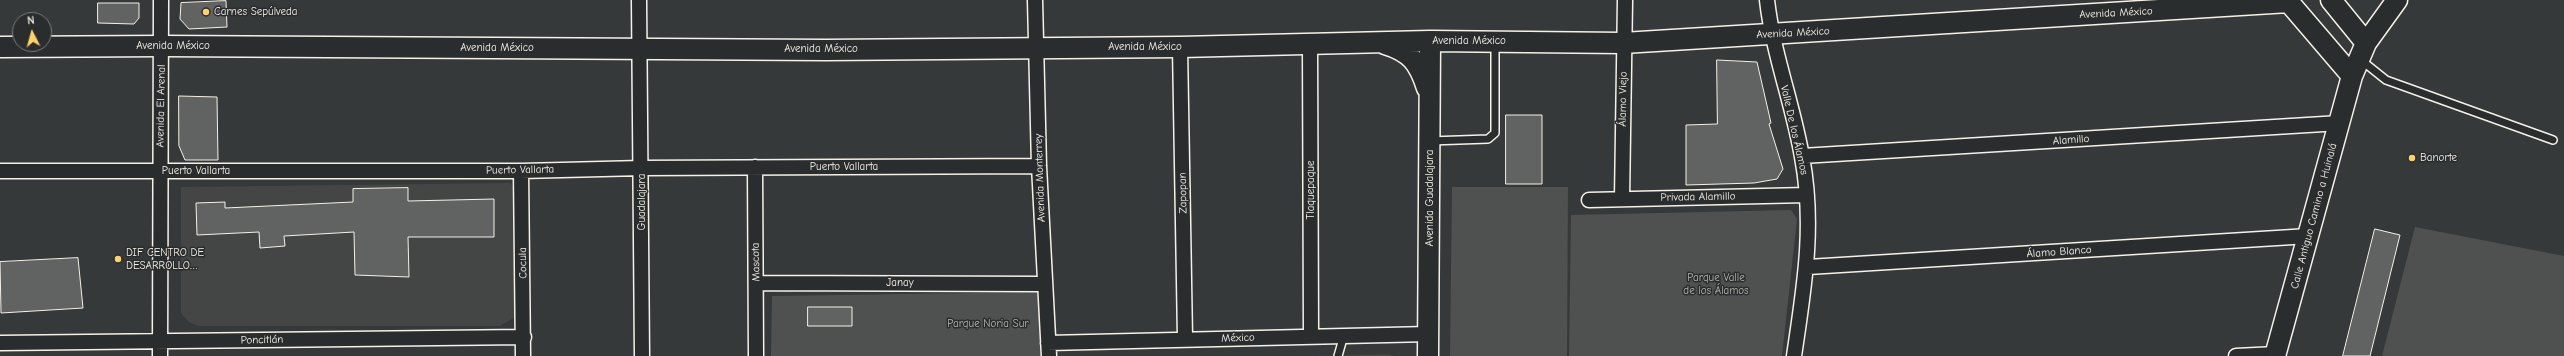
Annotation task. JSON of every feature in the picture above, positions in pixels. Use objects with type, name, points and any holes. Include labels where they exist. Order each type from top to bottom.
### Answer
[{"type":"main road","points":[[2330,0],[2359,59]]},
{"type":"main road","points":[[2359,59],[2397,0]]},
{"type":"main road","name":"Avenida México","points":[[0,47],[162,46],[826,50],[1036,47],[1180,47],[1430,41],[1624,43],[2288,1]]},
{"type":"main road","points":[[2288,1],[2359,59]]},
{"type":"main road","name":"Avenida Guadalajara","points":[[1428,356],[1430,41]]},
{"type":"main road","points":[[1378,42],[1407,52],[1414,60],[1423,78],[1430,102]]},
{"type":"main road","name":"Calle Antiguo Camino a Huinalá","points":[[2276,355],[2359,59]]},
{"type":"street","name":"Avenida El Arenal","points":[[160,356],[161,0]]},
{"type":"street","name":"Guadalajara","points":[[639,0],[638,48],[642,168],[642,356]]},
{"type":"street","name":"Avenida Monterrey","points":[[1035,0],[1039,166],[1048,350]]},
{"type":"street","name":"Álamo Viejo","points":[[1622,199],[1625,0]]},
{"type":"street","name":"Valle De los Álamos","points":[[1767,0],[1771,34],[1802,156],[1807,195],[1808,267],[1794,356]]},
{"type":"street","name":"Tlaquepaque","points":[[1310,43],[1311,336]]},
{"type":"street","name":"Zapopan","points":[[1180,47],[1185,339]]},
{"type":"street","name":"Alamillo","points":[[1802,156],[2340,123]]},
{"type":"street","name":"Puerto Vallarta","points":[[0,171],[521,171],[642,168],[1039,166]]},
{"type":"street","name":"Mascota","points":[[755,167],[756,356]]},
{"type":"street","name":"Cocula","points":[[521,171],[524,356]]},
{"type":"street","name":"Privada Alamillo","points":[[1589,200],[1807,195]]},
{"type":"street","name":"Álamo Blanco","points":[[1808,267],[2310,236]]},
{"type":"street","name":"Janay","points":[[756,283],[1044,284]]},
{"type":"street","name":"México","points":[[1048,350],[1185,339],[1429,334]]},
{"type":"street","name":"Poncitlán","points":[[0,343],[524,336]]},
{"type":"street","points":[[2236,356],[2276,355]]},
{"type":"lane","points":[[1430,141],[1488,139],[1494,133],[1495,41]]},
{"type":"lane","points":[[2359,59],[2386,80],[2553,140]]},
{"type":"lane","points":[[1338,356],[1344,335]]},
{"type":"shaded area","points":[[510,183],[515,188],[518,315],[500,326],[198,326],[189,322],[181,313],[181,187]]},
{"type":"shaded area","points":[[1388,354],[1394,356],[1313,356]]},
{"type":"green space","points":[[1452,187],[1568,187],[1567,356],[1450,356]]},
{"type":"green space","name":"Parque Valle de los Álamos","points":[[1791,210],[1797,219],[1782,356],[1569,356],[1571,215]]},
{"type":"green space","points":[[2415,227],[2564,256],[2564,356],[2382,356]]},
{"type":"green space","name":"Parque Noria Sur","points":[[1039,292],[1042,356],[771,356],[772,296]]},
{"type":"building","points":[[226,1],[227,27],[189,29],[180,19],[181,3]]},
{"type":"building","points":[[98,3],[139,3],[139,18],[134,24],[98,23]]},
{"type":"building","points":[[1717,60],[1757,62],[1771,123],[1769,124],[1783,169],[1777,179],[1754,183],[1686,185],[1686,125],[1717,124]]},
{"type":"building","points":[[179,96],[217,97],[218,160],[185,160],[179,146]]},
{"type":"building","points":[[1506,115],[1542,115],[1542,184],[1506,184]]},
{"type":"building","points":[[408,188],[408,201],[494,199],[494,237],[408,237],[409,277],[355,275],[354,232],[284,236],[285,246],[260,248],[259,232],[197,235],[196,203],[225,202],[225,208],[353,202],[353,189]]},
{"type":"building","points":[[2375,229],[2400,235],[2370,356],[2343,356]]},
{"type":"building","points":[[78,258],[83,308],[1,313],[0,262]]},
{"type":"building","points":[[808,307],[852,307],[852,326],[808,326]]},
{"type":"place","name":"Carnes Sepúlveda","points":[[206,12]]},
{"type":"place","name":"Banorte","points":[[2412,158]]},
{"type":"place","name":"DIF CENTRO DE DESARROLLO…","points":[[118,259]]}]
